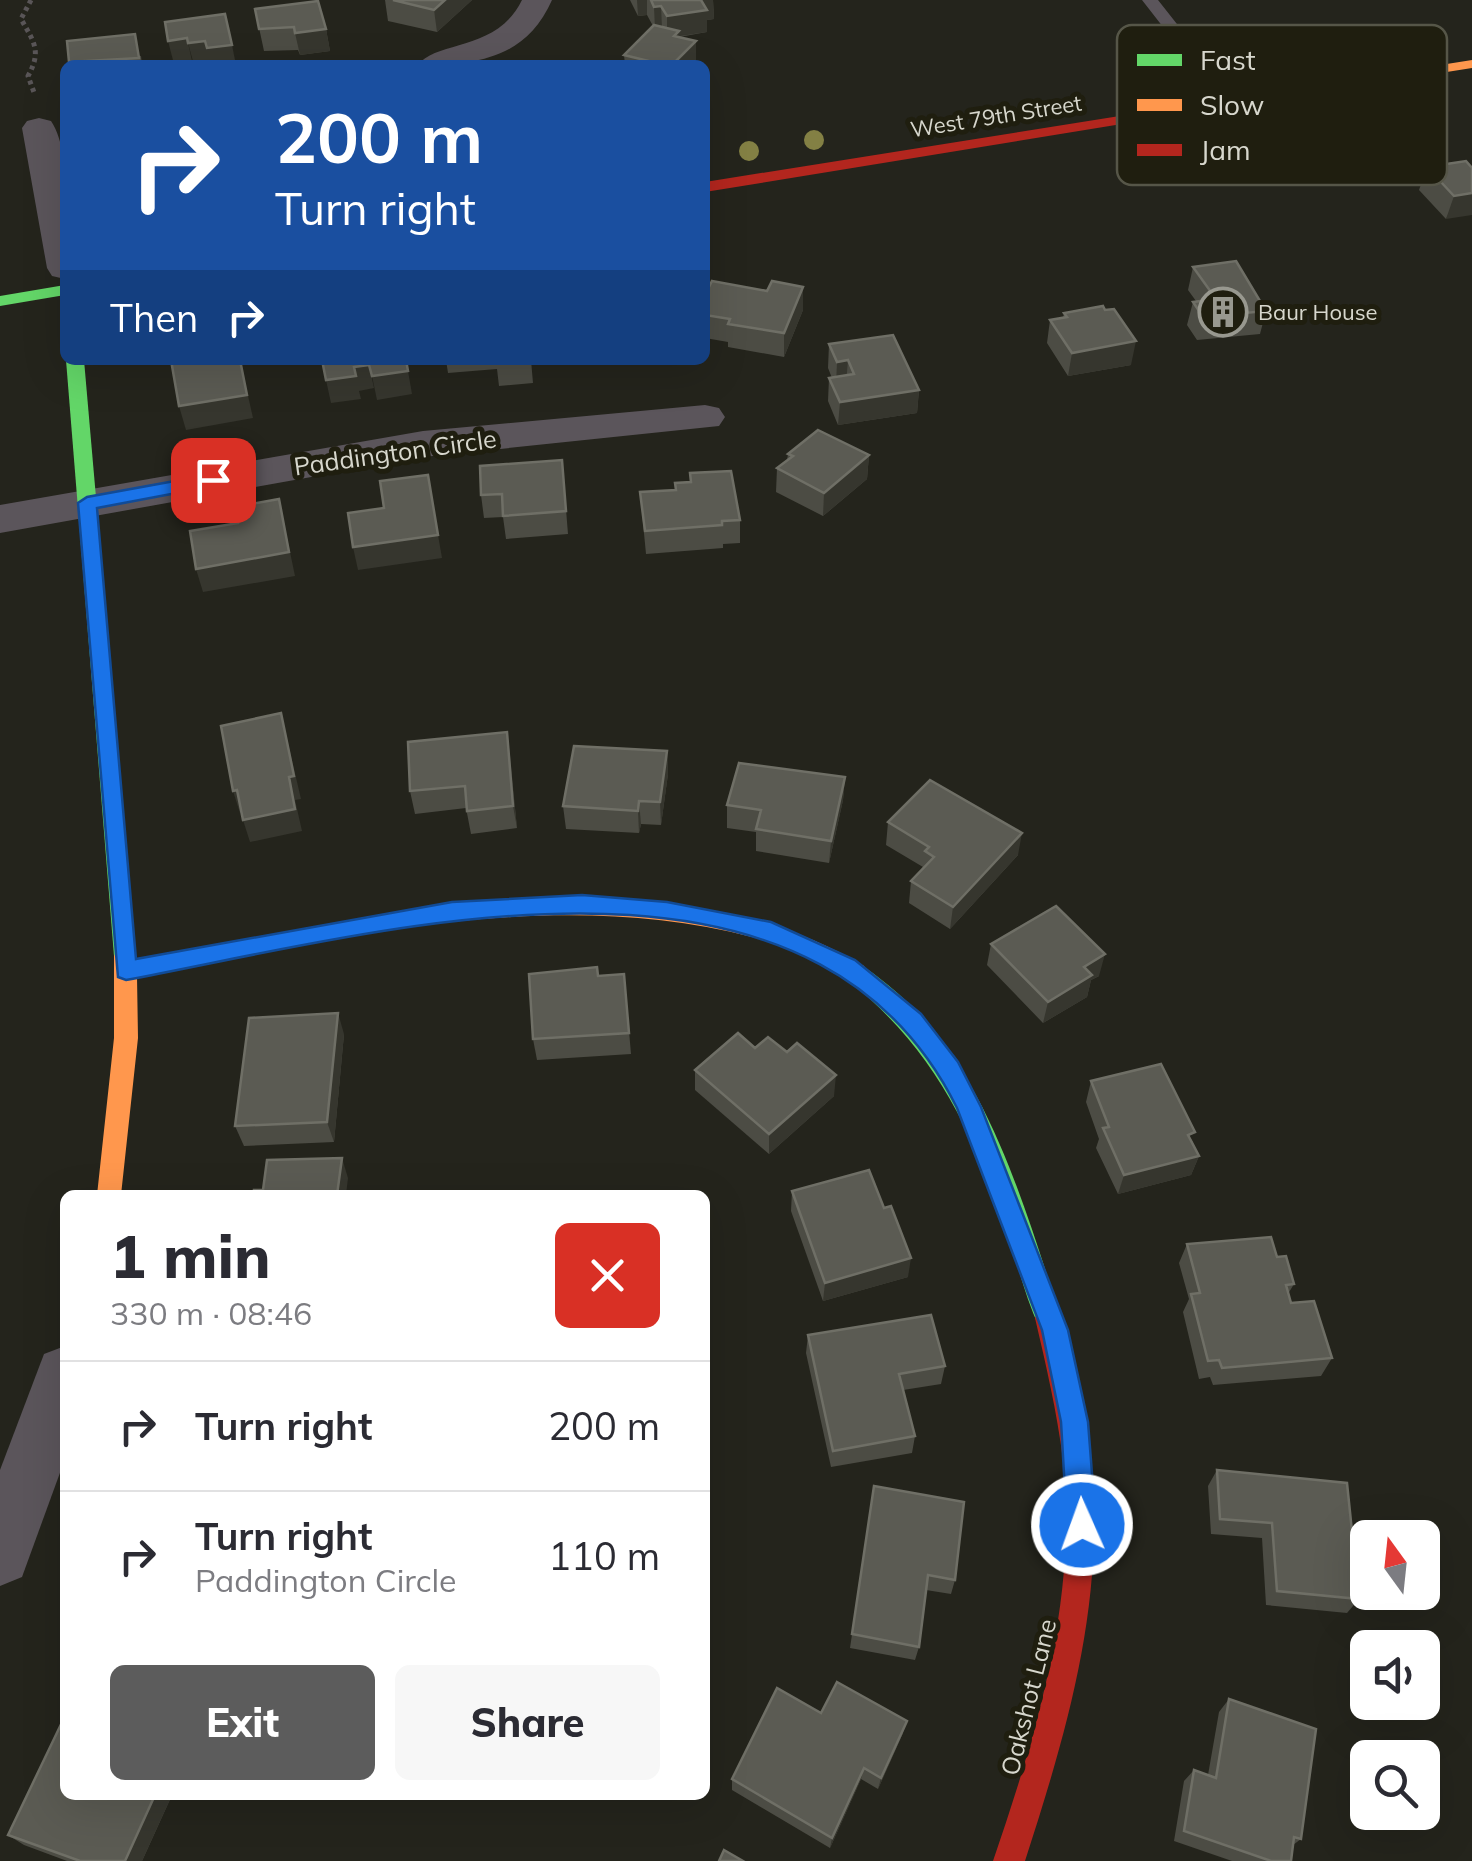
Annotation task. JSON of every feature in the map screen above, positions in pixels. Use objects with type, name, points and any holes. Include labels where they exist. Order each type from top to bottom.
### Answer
[{"type":"street","points":[[448,60],[489,46],[518,28],[533,11],[536,0]]},
{"type":"street","name":"West 79th Street","points":[[1447,68],[1472,64]]},
{"type":"street","name":"West 79th Street","points":[[710,187],[1117,121]]},
{"type":"street","points":[[0,134],[52,126],[60,213]]},
{"type":"street","points":[[0,300],[60,291]]},
{"type":"street","points":[[75,365],[126,970],[126,1038],[110,1190]]},
{"type":"street","name":"Paddington Circle","points":[[0,519],[423,444],[706,418]]},
{"type":"street","name":"Oakshot Lane","points":[[126,970],[452,911],[538,904],[603,904],[688,914],[771,931],[847,966],[913,1021],[959,1086],[1040,1284],[1066,1375],[1078,1447],[1082,1552],[1075,1633],[1041,1768],[1009,1861]]},
{"type":"street","points":[[0,1554],[60,1388]]},
{"type":"lane","points":[[1150,0],[1170,25]]},
{"type":"path","points":[[31,0],[22,19],[38,39],[40,48],[28,76],[32,92],[44,110],[37,118],[52,126]]},
{"type":"building","points":[[393,0],[445,0],[434,10]]},
{"type":"building","points":[[651,0],[701,0],[707,10],[667,16]]},
{"type":"building","points":[[318,1],[326,29],[295,33],[294,27],[259,29],[255,9]]},
{"type":"building","points":[[225,14],[232,45],[207,48],[205,41],[168,41],[165,22]]},
{"type":"building","points":[[654,25],[679,31],[674,36],[696,41],[677,60],[644,60],[624,55]]},
{"type":"building","points":[[135,34],[139,58],[69,60],[67,41]]},
{"type":"building","points":[[1466,161],[1472,168],[1472,193],[1454,196],[1444,185],[1447,185],[1447,164]]},
{"type":"building","points":[[1236,261],[1266,311],[1203,317],[1193,302],[1216,299],[1193,267]]},
{"type":"building","points":[[712,281],[767,291],[772,281],[803,287],[784,333],[728,324],[730,319],[710,316]]},
{"type":"building","points":[[1103,306],[1105,310],[1114,309],[1136,341],[1072,353],[1050,320],[1067,317],[1064,313]]},
{"type":"building","points":[[893,335],[919,390],[840,402],[829,378],[854,374],[848,360],[837,362],[829,344]]},
{"type":"building","points":[[172,365],[241,365],[247,395],[179,406]]},
{"type":"building","points":[[323,365],[369,365],[354,367],[356,376],[326,380]]},
{"type":"building","points":[[369,365],[407,365],[408,371],[372,376]]},
{"type":"building","points":[[818,430],[869,455],[824,493],[777,468]]},
{"type":"building","points":[[562,460],[566,511],[503,516],[502,494],[481,495],[480,466]]},
{"type":"building","points":[[731,471],[740,520],[645,531],[640,492],[676,490],[675,483],[691,482],[690,473]]},
{"type":"building","points":[[428,475],[438,535],[353,547],[348,513],[384,508],[380,481]]},
{"type":"building","points":[[279,499],[289,552],[196,569],[190,531],[238,523],[235,507]]},
{"type":"building","points":[[281,713],[294,776],[289,777],[295,809],[243,820],[237,790],[233,791],[221,726]]},
{"type":"building","points":[[507,732],[513,806],[467,811],[465,786],[410,791],[408,742]]},
{"type":"building","points":[[574,746],[667,751],[660,802],[639,801],[638,811],[563,806]]},
{"type":"building","points":[[739,763],[845,777],[831,841],[756,829],[761,810],[727,805]]},
{"type":"building","points":[[930,780],[1022,833],[953,907],[911,881],[934,857],[925,851],[929,847],[888,822]]},
{"type":"building","points":[[1056,906],[1105,954],[1084,967],[1092,975],[1048,1002],[991,944]]},
{"type":"building","points":[[597,967],[598,976],[624,974],[629,1033],[533,1039],[529,974]]},
{"type":"building","points":[[338,1013],[327,1122],[235,1126],[249,1018]]},
{"type":"building","points":[[738,1033],[755,1048],[768,1037],[787,1052],[797,1043],[836,1075],[769,1134],[695,1070]]},
{"type":"building","points":[[1161,1064],[1195,1132],[1188,1135],[1199,1156],[1124,1175],[1103,1128],[1109,1127],[1091,1081]]},
{"type":"building","points":[[342,1158],[338,1190],[263,1190],[267,1160]]},
{"type":"building","points":[[869,1170],[884,1208],[891,1206],[911,1258],[825,1283],[792,1191]]},
{"type":"building","points":[[1271,1237],[1277,1257],[1286,1256],[1294,1284],[1286,1285],[1291,1303],[1314,1301],[1332,1358],[1222,1368],[1219,1360],[1208,1361],[1191,1294],[1200,1293],[1187,1244]]},
{"type":"building","points":[[931,1315],[945,1366],[899,1374],[915,1436],[833,1451],[808,1335]]},
{"type":"building","points":[[1217,1470],[1347,1483],[1350,1598],[1277,1591],[1272,1523],[1220,1519]]},
{"type":"building","points":[[874,1486],[964,1502],[955,1580],[928,1575],[919,1647],[852,1634]]},
{"type":"building","points":[[837,1682],[907,1721],[881,1778],[864,1768],[832,1838],[732,1779],[777,1688],[821,1713]]},
{"type":"building","points":[[1229,1699],[1316,1729],[1301,1839],[1294,1837],[1291,1861],[1271,1861],[1184,1831],[1194,1770],[1216,1778]]},
{"type":"building","points":[[60,1726],[60,1800],[153,1800],[125,1861],[80,1861],[8,1835]]},
{"type":"building","points":[[724,1850],[743,1861],[719,1861]]},
{"type":"traffic: fast","points":[[0,301],[60,291]]},
{"type":"traffic: fast","points":[[75,365],[125,956]]},
{"type":"traffic: fast","points":[[856,973],[894,1004],[927,1041],[955,1083],[999,1175],[1048,1318]]},
{"type":"traffic: slow","points":[[1447,68],[1472,64]]},
{"type":"traffic: slow","points":[[126,970],[404,920],[473,912],[614,908],[684,915],[774,934],[816,950],[856,973]]},
{"type":"traffic: slow","points":[[110,1190],[126,1038],[125,956]]},
{"type":"traffic: jam","points":[[710,186],[1117,121]]},
{"type":"traffic: jam","points":[[1009,1861],[1053,1721],[1077,1592],[1077,1462],[1048,1318]]},
{"type":"place","name":"Baur House","points":[[1223,312]]},
{"type":"route","points":[[213,480],[87,503],[126,970],[452,911],[538,904],[624,906],[688,914],[771,931],[847,966],[913,1021],[950,1069],[969,1107],[1055,1330],[1078,1447],[1082,1525]]}]
